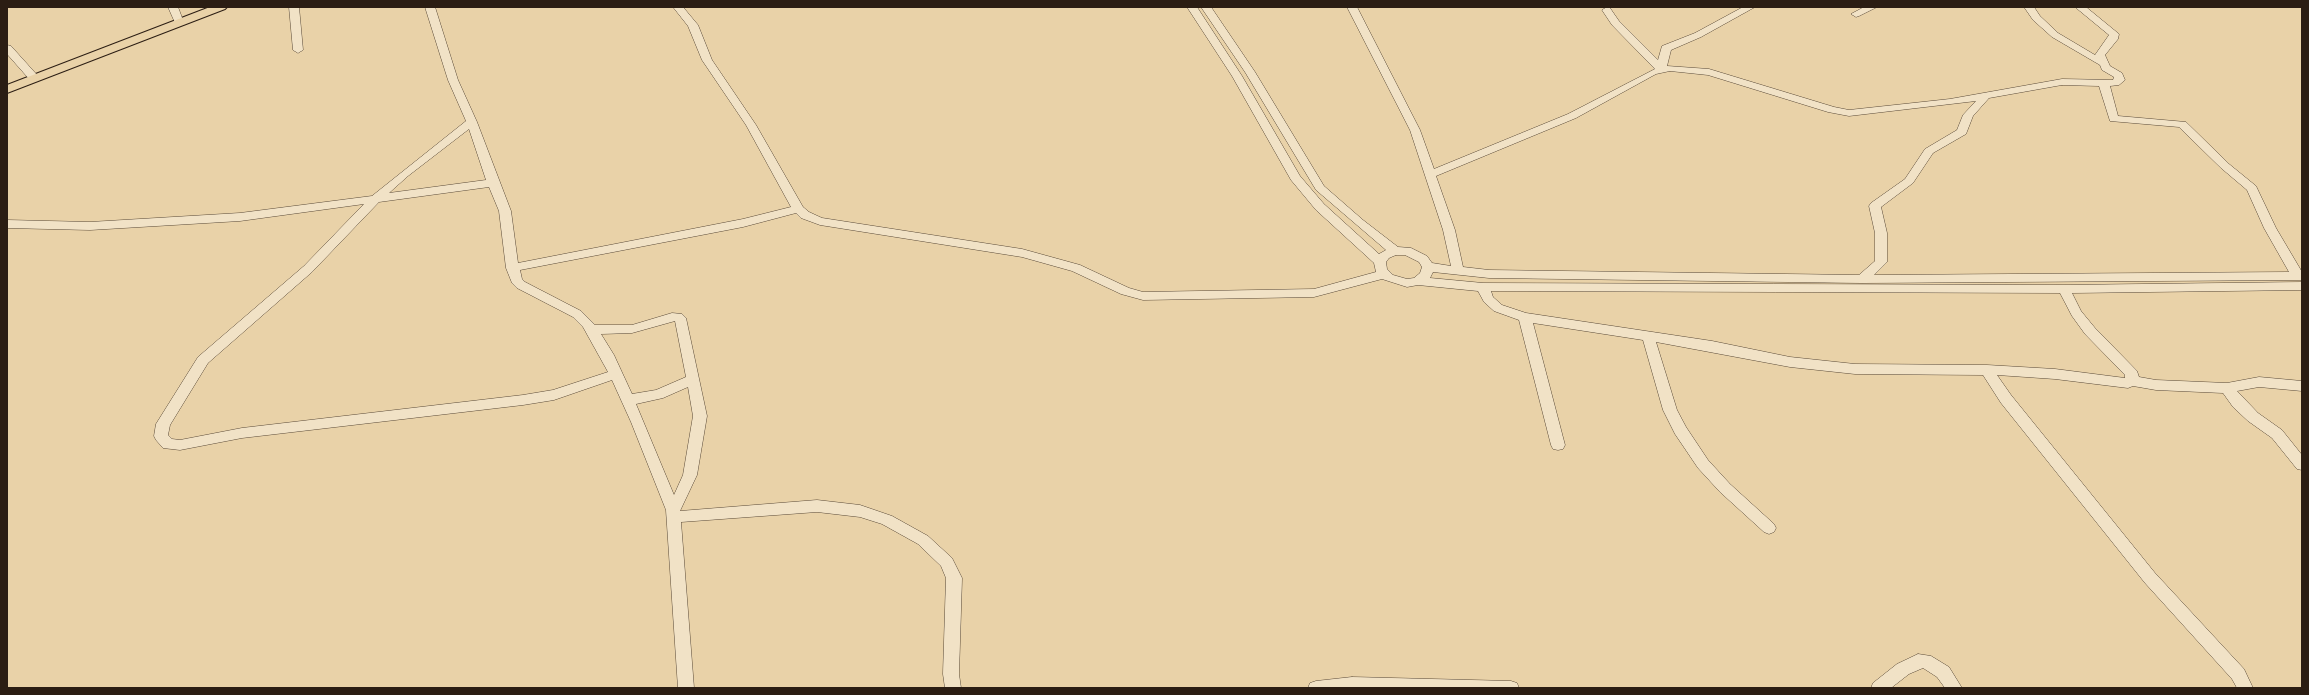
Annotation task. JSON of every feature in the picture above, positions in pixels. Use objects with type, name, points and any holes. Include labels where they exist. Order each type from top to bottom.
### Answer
[{"type":"main road","points":[[7,89],[221,7]]},
{"type":"street","points":[[173,7],[179,23]]},
{"type":"street","points":[[294,7],[298,50]]},
{"type":"street","points":[[430,7],[453,80],[472,122],[493,183],[505,211],[512,268],[516,280],[521,285],[584,319],[592,330],[616,374],[628,400],[674,513],[680,619],[686,688]]},
{"type":"street","points":[[678,7],[696,30],[707,60],[740,107],[798,209],[804,215],[820,221],[1022,253],[1059,262],[1125,291],[1143,296],[1314,293],[1384,274],[1400,282],[1418,280],[1483,287],[2064,289],[2300,279]]},
{"type":"street","points":[[1192,7],[1237,76],[1295,178],[1320,207],[1380,262],[1384,274]]},
{"type":"street","points":[[1206,7],[1250,72],[1320,188],[1359,223],[1394,251]]},
{"type":"street","points":[[1352,7],[1415,130],[1431,174],[1455,251],[1458,272]]},
{"type":"street","points":[[1660,69],[1666,48],[1698,35],[1750,7]]},
{"type":"street","points":[[1856,14],[1872,7]]},
{"type":"street","points":[[1431,174],[1572,116],[1660,69],[1681,68],[1709,72],[1832,110],[1849,113],[1985,97],[2062,82],[2104,84],[2114,83],[2120,80],[2118,75],[2106,68],[2102,63],[2055,35],[2036,18],[2029,7]]},
{"type":"street","points":[[2080,7],[2114,34],[2113,39],[2100,56],[2102,63]]},
{"type":"street","points":[[1607,10],[1615,23],[1660,69]]},
{"type":"street","points":[[7,48],[34,78]]},
{"type":"street","points":[[2104,84],[2114,119],[2182,124],[2225,166],[2252,188],[2270,228],[2300,279]]},
{"type":"street","points":[[1862,279],[1881,262],[1881,233],[1875,206],[1909,181],[1929,151],[1962,132],[1968,115],[1985,97]]},
{"type":"street","points":[[472,122],[404,174],[373,201],[274,301],[223,341],[203,360],[163,424],[161,436],[168,444],[180,445],[242,433],[523,400],[554,395],[616,374]]},
{"type":"street","points":[[7,224],[90,226],[201,221],[373,201],[493,183]]},
{"type":"street","points":[[512,268],[606,248],[743,223],[798,209]]},
{"type":"street","points":[[1380,262],[1385,255],[1394,251],[1407,251],[1418,255],[1428,267],[1458,272],[1489,274],[1862,279],[2300,279]]},
{"type":"street","points":[[1418,280],[1426,275],[1428,267]]},
{"type":"street","points":[[1483,287],[1488,299],[1498,308],[1525,317],[1648,336],[1828,367],[1883,370],[1987,370],[2055,374],[2128,383],[2132,381],[2156,385],[2227,388],[2259,382],[2300,388]]},
{"type":"street","points":[[2064,289],[2076,313],[2090,331],[2132,374],[2132,381]]},
{"type":"street","points":[[592,330],[632,329],[678,317],[682,321],[699,404],[698,425],[690,475],[674,513]]},
{"type":"street","points":[[1525,317],[1558,445]]},
{"type":"street","points":[[1648,336],[1670,410],[1680,430],[1703,464],[1725,488],[1768,528]]},
{"type":"street","points":[[1987,370],[2010,404],[2150,578],[2238,674],[2246,688]]},
{"type":"street","points":[[628,400],[658,395],[694,379]]},
{"type":"street","points":[[2227,388],[2238,403],[2277,434],[2302,465]]},
{"type":"street","points":[[674,513],[817,506],[860,511],[887,520],[918,537],[947,562],[954,578],[953,688]]},
{"type":"street","points":[[1879,688],[1903,669],[1918,661],[1925,660],[1943,672],[1954,688]]},
{"type":"street","points":[[1316,688],[1352,684],[1511,688]]}]
